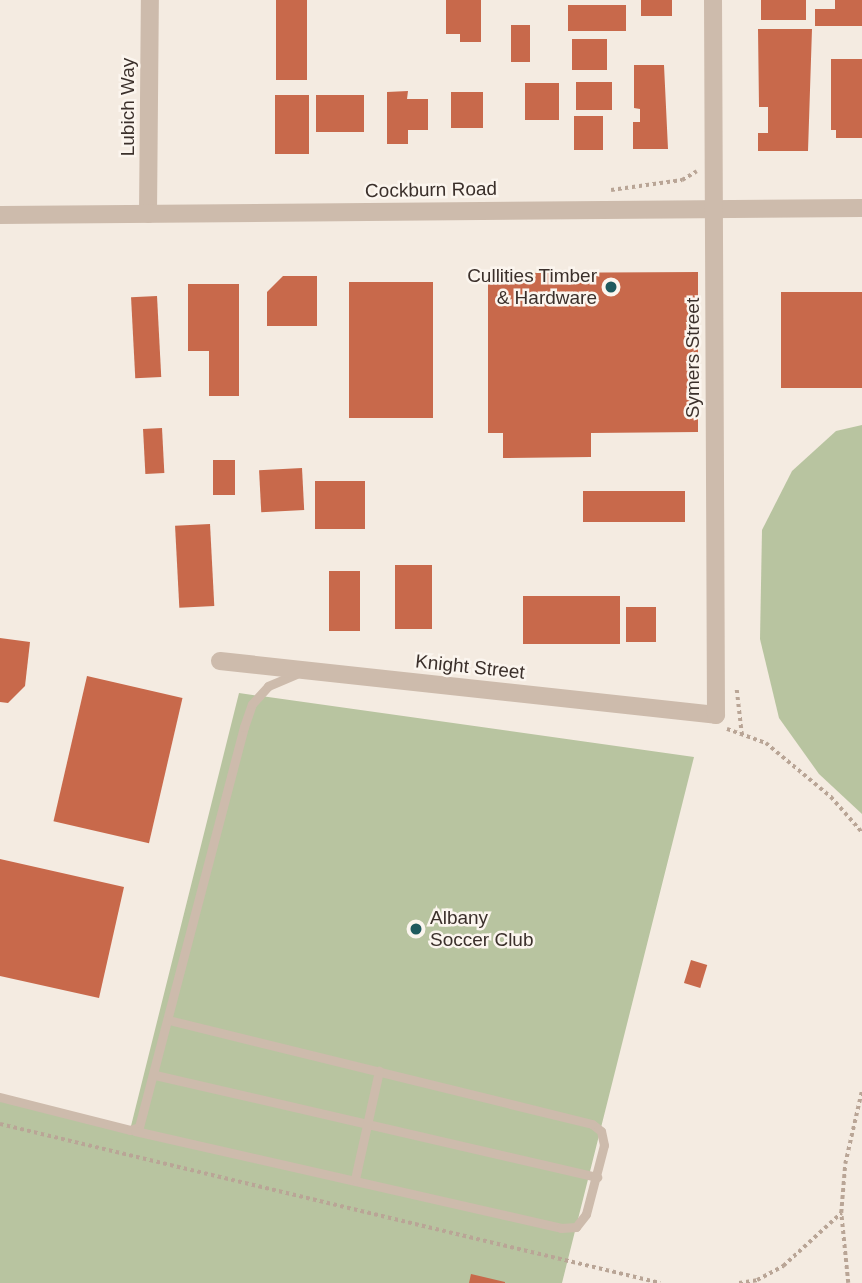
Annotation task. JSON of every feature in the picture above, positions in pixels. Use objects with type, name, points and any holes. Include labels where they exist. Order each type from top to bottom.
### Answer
[{"type":"street","name":"Lubich Way","points":[[148,214],[149,0]]},
{"type":"street","name":"Symers Street","points":[[713,0],[716,715]]},
{"type":"street","name":"Cockburn Road","points":[[0,215],[862,208]]},
{"type":"street","name":"Knight Street","points":[[220,661],[716,715]]},
{"type":"lane","points":[[135,1131],[145,1117],[252,704],[268,686],[306,671]]},
{"type":"lane","points":[[0,1097],[135,1131],[561,1228],[576,1227],[586,1214],[604,1145],[600,1131],[592,1124],[169,1020]]},
{"type":"lane","points":[[355,1179],[379,1071]]},
{"type":"lane","points":[[155,1076],[597,1177]]},
{"type":"path","points":[[716,715],[726,728],[766,743],[831,797],[862,832]]},
{"type":"path","points":[[848,1283],[841,1213],[845,1164],[862,1090]]},
{"type":"path","points":[[0,1124],[660,1283]]},
{"type":"path","points":[[739,1283],[757,1280],[783,1266],[841,1213]]},
{"type":"green space","points":[[862,425],[862,814],[819,774],[779,718],[760,639],[762,530],[792,471],[836,431]]},
{"type":"green space","name":"Albany Soccer Club","points":[[239,693],[694,757],[562,1283],[0,1283],[0,1100],[130,1130]]},
{"type":"building","points":[[276,0],[307,0],[307,80],[276,80]]},
{"type":"building","points":[[446,0],[481,0],[481,42],[460,42],[460,34],[446,34]]},
{"type":"building","points":[[641,0],[672,0],[672,16],[641,16]]},
{"type":"building","points":[[761,0],[806,0],[806,20],[761,20]]},
{"type":"building","points":[[835,0],[862,0],[862,26],[815,26],[815,9],[835,9]]},
{"type":"building","points":[[568,5],[626,5],[626,31],[568,31]]},
{"type":"building","points":[[511,25],[530,25],[530,62],[511,62]]},
{"type":"building","points":[[758,29],[812,29],[808,151],[758,151],[758,133],[768,133],[768,107],[759,107]]},
{"type":"building","points":[[572,39],[607,39],[607,70],[572,70]]},
{"type":"building","points":[[831,59],[862,59],[862,138],[836,138],[836,130],[831,130]]},
{"type":"building","points":[[634,65],[664,65],[668,149],[633,149],[633,122],[640,122],[640,109],[634,108]]},
{"type":"building","points":[[576,82],[612,82],[612,110],[576,110]]},
{"type":"building","points":[[525,83],[559,83],[559,120],[525,120]]},
{"type":"building","points":[[408,91],[407,99],[428,99],[428,130],[408,130],[408,144],[387,144],[387,92]]},
{"type":"building","points":[[451,92],[483,92],[483,128],[451,128]]},
{"type":"building","points":[[275,95],[309,95],[309,154],[275,154]]},
{"type":"building","points":[[316,95],[364,95],[364,132],[316,132]]},
{"type":"building","points":[[574,116],[603,116],[603,150],[574,150]]},
{"type":"building","points":[[698,272],[698,432],[591,433],[591,457],[503,458],[503,433],[488,433],[488,273]]},
{"type":"building","points":[[283,276],[317,276],[317,326],[267,326],[267,292]]},
{"type":"building","points":[[349,282],[433,282],[433,418],[349,418]]},
{"type":"building","points":[[188,284],[239,284],[239,396],[209,396],[209,351],[188,351]]},
{"type":"building","points":[[781,292],[862,292],[862,388],[781,388]]},
{"type":"building","points":[[157,296],[161,377],[135,378],[131,297]]},
{"type":"building","points":[[162,428],[164,473],[145,474],[143,429]]},
{"type":"building","points":[[213,460],[235,460],[235,495],[213,495]]},
{"type":"building","points":[[302,468],[304,510],[261,512],[259,470]]},
{"type":"building","points":[[315,481],[365,481],[365,529],[315,529]]},
{"type":"building","points":[[583,491],[685,491],[685,522],[583,522]]},
{"type":"building","points":[[210,524],[214,606],[179,608],[175,526]]},
{"type":"building","points":[[395,565],[432,565],[432,629],[395,629]]},
{"type":"building","points":[[329,571],[360,571],[360,631],[329,631]]},
{"type":"building","points":[[523,596],[620,596],[620,644],[523,644]]},
{"type":"building","points":[[626,607],[656,607],[656,642],[626,642]]},
{"type":"building","points":[[0,638],[30,642],[25,686],[8,703],[0,702]]},
{"type":"building","points":[[87,676],[182,698],[149,843],[53,821]]},
{"type":"building","points":[[0,859],[124,887],[99,998],[0,976]]},
{"type":"building","points":[[691,960],[707,965],[700,988],[684,983]]},
{"type":"building","points":[[471,1274],[505,1282],[505,1283],[469,1283]]},
{"type":"place","name":"Cullities Timber & Hardware","points":[[611,287]]},
{"type":"place","name":"Albany Soccer Club","points":[[416,929]]}]
